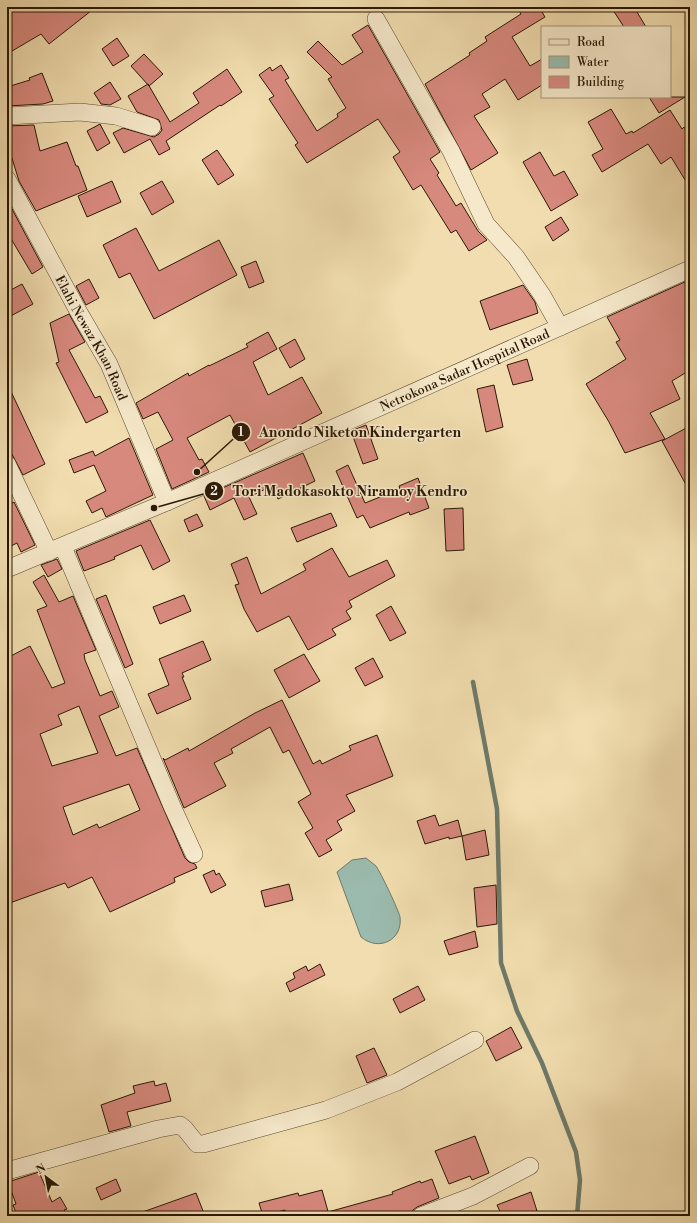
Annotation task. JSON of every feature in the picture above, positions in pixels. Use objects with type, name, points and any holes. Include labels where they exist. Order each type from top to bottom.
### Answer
[{"type":"street","points":[[376,19],[451,151],[486,224],[516,257],[542,295],[560,326]]},
{"type":"street","points":[[7,116],[80,112],[116,116],[152,127]]},
{"type":"street","name":"Elahi Newaz Khan Road","points":[[7,179],[108,364],[167,502]]},
{"type":"street","name":"Netrokona Sadar Hospital Road","points":[[7,569],[167,502],[690,269]]},
{"type":"street","points":[[7,464],[56,549],[194,854]]},
{"type":"street","points":[[7,1172],[158,1129],[180,1125],[185,1128],[197,1144],[211,1142],[326,1110],[397,1082],[475,1040]]},
{"type":"street","points":[[420,1216],[473,1196],[530,1166]]},
{"type":"water","points":[[366,858],[378,869],[400,917],[398,932],[394,937],[382,943],[368,941],[361,937],[337,872],[352,860]]},
{"type":"building","points":[[7,7],[96,7],[49,44],[41,34],[7,54]]},
{"type":"building","points":[[517,7],[539,7],[545,17],[512,37],[530,66],[541,60],[541,86],[518,100],[505,79],[482,94],[490,107],[474,116],[498,153],[471,170],[425,84],[470,55],[469,53],[487,41],[485,37],[521,14]]},
{"type":"building","points":[[611,7],[634,7],[645,26],[623,26]]},
{"type":"building","points":[[368,25],[440,152],[430,159],[439,173],[437,175],[456,206],[461,203],[478,231],[487,240],[469,251],[456,230],[451,233],[421,185],[413,190],[393,157],[400,152],[378,119],[307,163],[295,145],[298,143],[269,99],[274,96],[259,75],[270,67],[272,71],[281,65],[289,78],[285,80],[317,131],[338,117],[337,114],[346,108],[328,79],[332,77],[307,52],[318,41],[342,65],[363,52],[352,35]]},
{"type":"building","points":[[117,38],[129,56],[113,66],[102,49]]},
{"type":"building","points":[[144,54],[163,74],[149,86],[131,66]]},
{"type":"building","points":[[227,69],[242,92],[166,141],[170,149],[159,155],[150,139],[124,153],[113,133],[123,128],[154,137],[162,130],[159,120],[137,112],[128,96],[148,84],[170,122],[199,103],[193,93]]},
{"type":"building","points":[[42,73],[53,101],[43,104],[7,106],[7,87],[30,80],[29,78]]},
{"type":"building","points":[[110,82],[121,99],[110,105],[101,104],[94,93]]},
{"type":"building","points":[[685,97],[659,113],[650,98]]},
{"type":"building","points":[[611,109],[626,134],[632,131],[633,133],[670,110],[682,129],[684,127],[690,137],[690,188],[671,157],[661,164],[648,144],[602,172],[592,155],[603,149],[588,122]]},
{"type":"building","points":[[100,124],[110,143],[97,151],[87,131]]},
{"type":"building","points":[[34,125],[40,151],[67,142],[87,190],[36,211],[19,181],[11,155],[7,158],[7,126]]},
{"type":"building","points":[[217,150],[234,175],[218,185],[202,160]]},
{"type":"building","points":[[540,152],[554,176],[564,171],[578,195],[551,211],[523,162]]},
{"type":"building","points":[[112,181],[121,202],[87,217],[78,196]]},
{"type":"building","points":[[162,181],[174,202],[152,215],[140,193]]},
{"type":"building","points":[[12,209],[43,267],[32,274],[7,232],[7,211]]},
{"type":"building","points":[[561,217],[569,230],[553,241],[545,227]]},
{"type":"building","points":[[136,228],[159,271],[219,240],[237,275],[154,319],[130,273],[119,278],[103,245]]},
{"type":"building","points":[[256,261],[264,282],[249,288],[241,267]]},
{"type":"building","points":[[89,279],[99,298],[86,305],[76,286]]},
{"type":"building","points":[[687,281],[690,287],[690,370],[672,381],[680,399],[650,413],[665,439],[625,453],[609,422],[586,384],[626,359],[616,342],[620,340],[607,317]]},
{"type":"building","points":[[22,284],[33,304],[7,318],[7,292]]},
{"type":"building","points":[[523,285],[535,302],[538,313],[490,330],[480,301]]},
{"type":"building","points":[[69,314],[85,342],[69,350],[95,398],[100,396],[108,412],[86,423],[56,363],[59,362],[50,323]]},
{"type":"building","points":[[268,332],[277,349],[253,362],[268,395],[302,377],[322,413],[250,452],[230,415],[187,438],[199,460],[202,459],[209,472],[172,489],[156,449],[173,440],[158,412],[143,419],[136,403],[188,373],[189,376],[248,347],[246,344]]},
{"type":"building","points":[[295,339],[305,359],[290,368],[279,348]]},
{"type":"building","points":[[527,359],[533,380],[513,385],[507,365]]},
{"type":"building","points":[[7,383],[45,464],[23,475],[7,445]]},
{"type":"building","points":[[494,385],[503,427],[486,432],[477,389]]},
{"type":"building","points":[[366,425],[378,459],[363,464],[351,431]]},
{"type":"building","points":[[690,426],[690,492],[662,441]]},
{"type":"building","points":[[129,438],[153,495],[106,517],[102,508],[92,513],[86,501],[106,491],[94,465],[74,473],[69,460],[93,451],[95,456]]},
{"type":"building","points":[[303,453],[315,481],[278,499],[272,486],[249,497],[257,514],[244,520],[234,498],[210,510],[204,496]]},
{"type":"building","points":[[348,465],[365,503],[400,489],[399,486],[418,478],[429,508],[410,515],[409,512],[370,528],[363,515],[357,518],[336,471]]},
{"type":"building","points":[[14,502],[35,545],[21,552],[17,543],[7,548],[7,506]]},
{"type":"building","points":[[463,508],[464,550],[446,551],[444,509]]},
{"type":"building","points":[[331,513],[337,526],[297,542],[291,528]]},
{"type":"building","points":[[197,514],[203,526],[189,532],[184,520]]},
{"type":"building","points":[[150,520],[170,561],[153,570],[141,545],[114,557],[115,559],[84,571],[76,551]]},
{"type":"building","points":[[332,548],[349,577],[387,560],[395,576],[349,601],[352,607],[346,611],[351,619],[332,629],[336,635],[308,650],[289,616],[257,632],[244,609],[235,585],[239,584],[231,564],[247,557],[261,594],[306,570],[303,564]]},
{"type":"building","points":[[57,559],[62,569],[48,577],[41,565]]},
{"type":"building","points":[[44,575],[59,602],[73,596],[96,650],[84,654],[85,660],[100,696],[112,691],[119,707],[99,716],[116,756],[137,748],[185,858],[189,862],[195,864],[197,868],[174,878],[175,882],[110,912],[92,877],[68,888],[65,883],[7,904],[7,658],[30,646],[52,688],[65,683],[37,610],[47,606],[33,582]],"holes":[[[79,706],[98,753],[52,766],[40,734],[62,725],[58,715]],[[129,784],[140,810],[99,828],[97,824],[73,835],[63,807]]]},
{"type":"building","points":[[106,595],[133,664],[125,668],[96,599]]},
{"type":"building","points":[[184,595],[191,611],[160,624],[153,607]]},
{"type":"building","points":[[391,606],[406,633],[390,641],[376,615]]},
{"type":"building","points":[[203,641],[211,660],[182,673],[184,677],[182,677],[191,699],[157,714],[148,694],[169,685],[159,659]]},
{"type":"building","points":[[304,654],[320,681],[289,698],[274,670]]},
{"type":"building","points":[[373,658],[383,677],[365,686],[355,668]]},
{"type":"building","points":[[282,700],[313,764],[320,760],[322,764],[351,750],[349,746],[377,735],[393,776],[346,795],[355,811],[337,821],[342,830],[326,840],[332,850],[319,857],[305,833],[313,828],[298,802],[311,794],[289,750],[283,753],[270,727],[231,749],[233,753],[214,763],[226,786],[184,808],[163,758],[165,760],[188,748],[189,751],[255,713]]},
{"type":"building","points":[[435,815],[439,826],[458,820],[462,836],[449,839],[449,837],[425,844],[417,821]]},
{"type":"building","points":[[485,830],[489,855],[466,860],[462,836]]},
{"type":"building","points":[[214,870],[216,875],[219,873],[226,885],[211,893],[203,875]]},
{"type":"building","points":[[289,884],[293,900],[265,907],[261,891]]},
{"type":"building","points":[[496,885],[497,924],[477,927],[474,888]]},
{"type":"building","points":[[475,931],[478,947],[449,955],[444,941]]},
{"type":"building","points":[[320,964],[325,975],[290,992],[286,983],[295,978],[293,973],[306,966],[308,971]]},
{"type":"building","points":[[418,986],[425,1000],[400,1013],[393,999]]},
{"type":"building","points":[[511,1027],[522,1048],[496,1061],[486,1041]]},
{"type":"building","points":[[374,1048],[387,1075],[367,1083],[356,1056]]},
{"type":"building","points":[[154,1081],[155,1086],[166,1083],[171,1101],[127,1112],[131,1126],[109,1132],[101,1105],[135,1093],[133,1086]]},
{"type":"building","points":[[475,1136],[489,1173],[472,1180],[470,1176],[449,1184],[435,1151]]},
{"type":"building","points":[[39,1172],[52,1202],[60,1197],[67,1209],[64,1210],[68,1216],[17,1216],[13,1205],[16,1204],[8,1182]]},
{"type":"building","points":[[116,1179],[121,1191],[101,1200],[96,1188]]},
{"type":"building","points":[[432,1179],[439,1198],[417,1207],[413,1210],[411,1216],[287,1216],[285,1210],[263,1216],[259,1203],[298,1193],[299,1196],[322,1190],[328,1212],[393,1194],[392,1192],[420,1181],[421,1183]]},
{"type":"building","points":[[531,1192],[537,1211],[523,1216],[502,1216],[497,1205]]},
{"type":"building","points":[[196,1193],[205,1216],[137,1216],[137,1214]]},
{"type":"waterway","points":[[473,682],[497,809],[501,963],[517,1011],[542,1063],[576,1152],[580,1180],[577,1216]]},
{"type":"place","name":"Anondo Niketon Kindergarten","points":[[197,472]]},
{"type":"place","name":"Tori Madokasokto Niramoy Kendro","points":[[154,508]]}]
